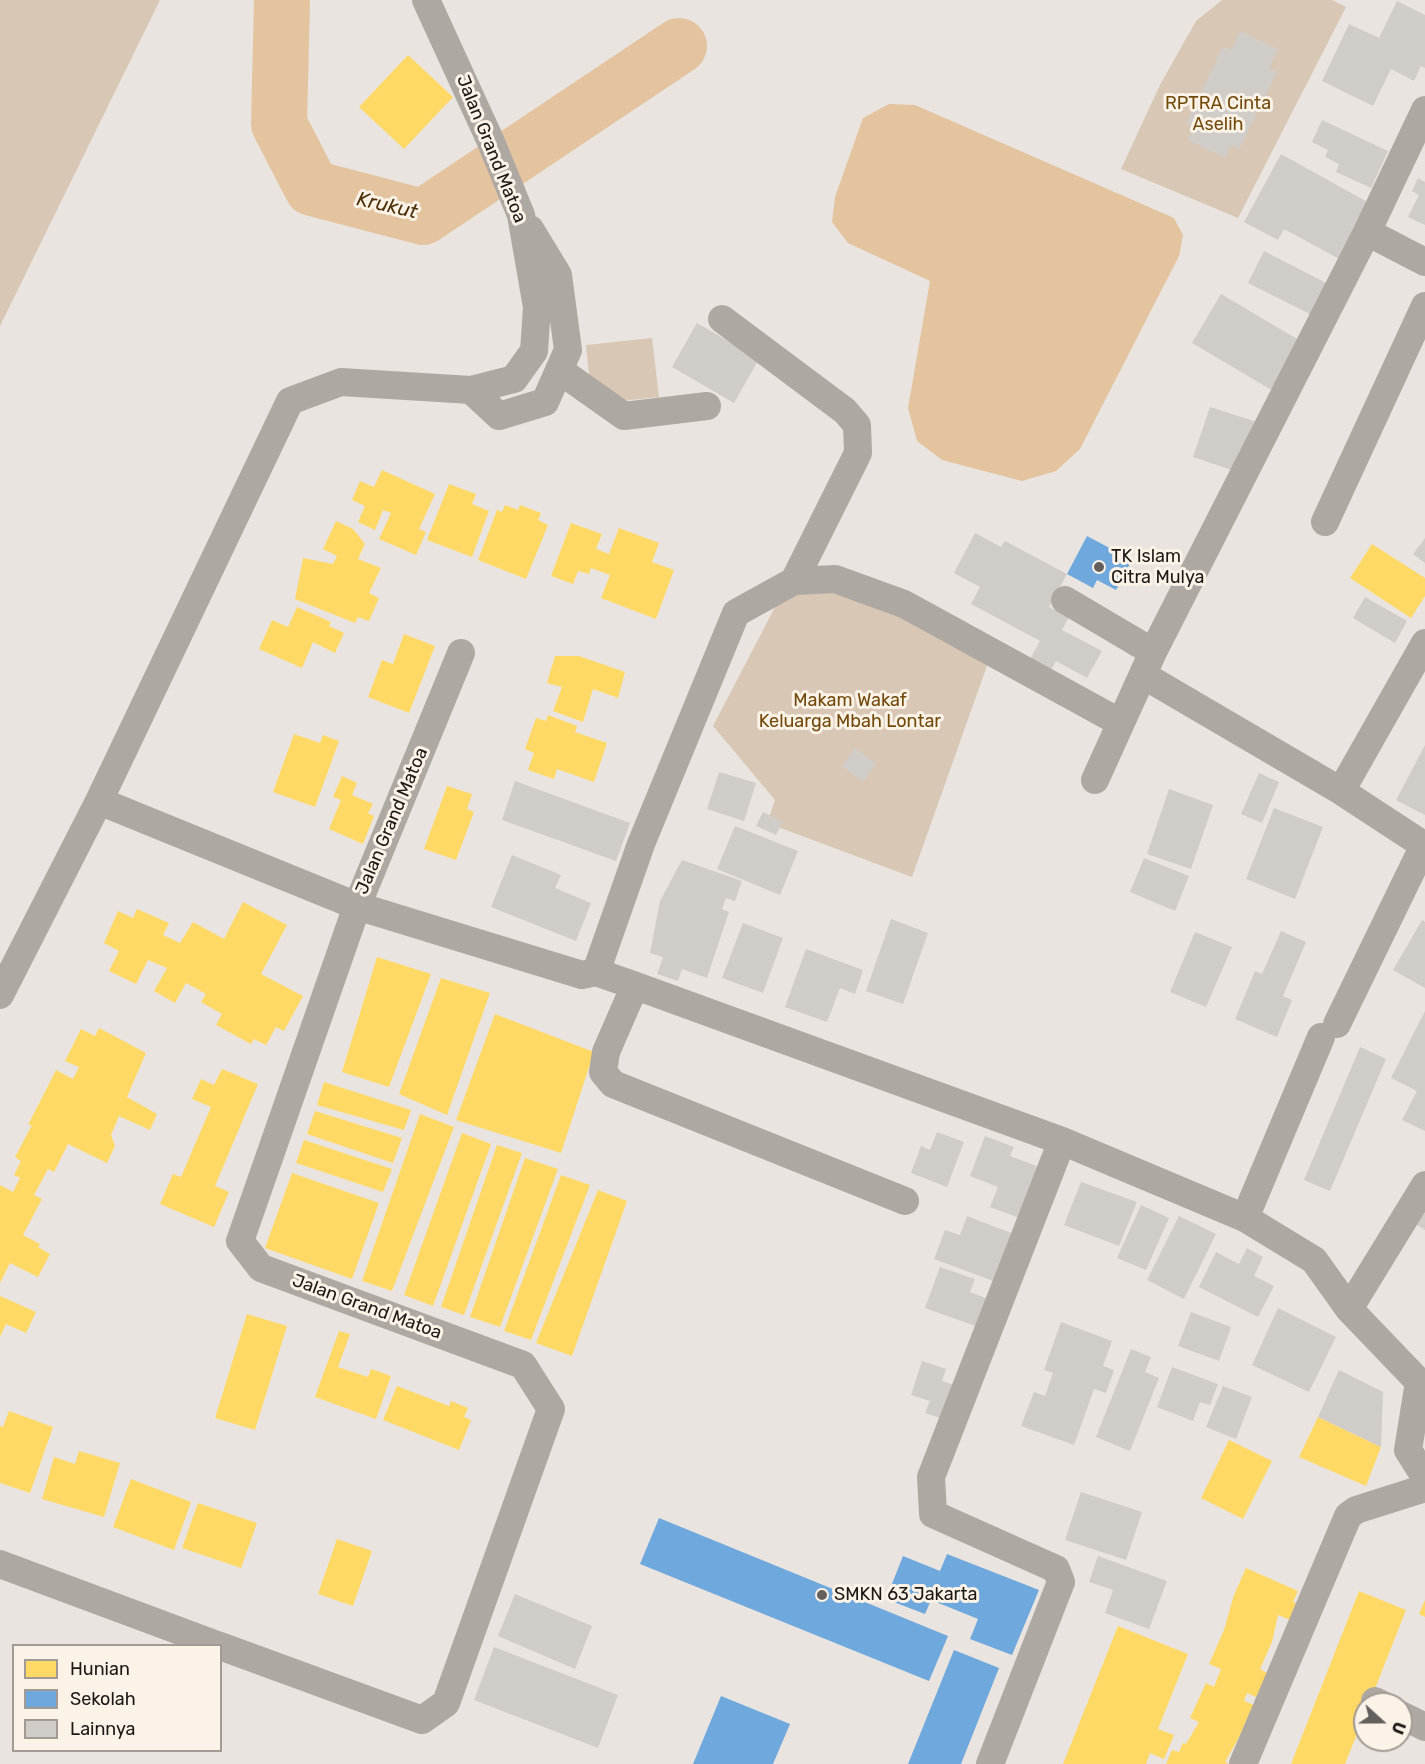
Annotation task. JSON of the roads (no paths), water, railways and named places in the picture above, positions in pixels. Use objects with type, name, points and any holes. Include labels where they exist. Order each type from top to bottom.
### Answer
[{"type":"street","name":"Jalan Grand Matoa","points":[[0,995],[99,801],[290,401],[341,382],[471,390],[514,379],[534,351],[537,307],[521,214],[426,0]]},
{"type":"street","points":[[1095,780],[1148,664],[1367,232],[1425,110]]},
{"type":"street","points":[[471,390],[499,417],[546,402],[568,350],[558,275],[521,214]]},
{"type":"street","points":[[1367,232],[1425,262]]},
{"type":"street","points":[[1324,522],[1425,306]]},
{"type":"street","points":[[722,319],[845,411],[857,425],[858,453],[794,581]]},
{"type":"street","points":[[559,370],[624,416],[707,406]]},
{"type":"street","points":[[596,972],[641,844],[736,613],[794,581],[835,579],[904,604],[1121,723]]},
{"type":"street","points":[[1065,600],[1148,664],[1424,845],[1329,1030],[1245,1218]]},
{"type":"street","points":[[1341,791],[1425,643]]},
{"type":"street","name":"Jalan Grand Matoa","points":[[222,1647],[422,1720],[446,1703],[551,1409],[523,1365],[261,1268],[240,1241],[357,906],[461,653]]},
{"type":"street","points":[[99,801],[357,906],[575,974],[596,972],[636,986],[1062,1141],[1245,1218],[1314,1260],[1349,1309],[1422,1377],[1408,1450],[1425,1477]]},
{"type":"street","points":[[636,986],[628,999],[606,1052],[603,1072],[613,1084],[905,1201]]},
{"type":"street","points":[[990,1764],[1061,1581],[1056,1569],[933,1514],[931,1478],[1062,1141]]},
{"type":"street","points":[[1349,1309],[1425,1185]]},
{"type":"street","points":[[1243,1764],[1348,1516],[1366,1507],[1425,1488]]},
{"type":"street","name":"Jalan Grand Matoa","points":[[0,1564],[215,1644]]},
{"type":"waterway","name":"Krukut","points":[[282,0],[279,124],[312,188],[423,217],[679,46]]},
{"type":"place","name":"TK Islam Citra Mulya","points":[[1099,567]]},
{"type":"place","name":"SMKN 63 Jakarta","points":[[822,1595]]},
{"type":"park label","name":"RPTRA Cinta Aselih","points":[[1218,114]]},
{"type":"park label","name":"Makam Wakaf Keluarga Mbah Lontar","points":[[850,711]]}]
